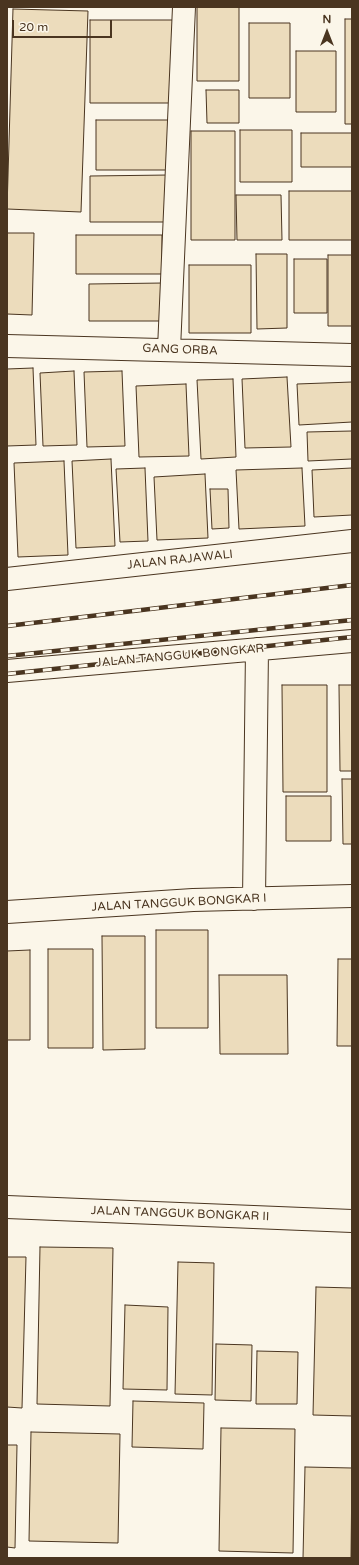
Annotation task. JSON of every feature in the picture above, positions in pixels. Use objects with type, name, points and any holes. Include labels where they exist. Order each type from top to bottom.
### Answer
[{"type":"street","points":[[169,349],[184,7]]},
{"type":"street","name":"GANG ORBA","points":[[7,346],[169,349],[352,355]]},
{"type":"street","name":"JALAN RAJAWALI","points":[[7,579],[352,541]]},
{"type":"street","name":"JALAN TANGGUK BONGKAR","points":[[7,671],[352,641]]},
{"type":"street","points":[[254,899],[258,649]]},
{"type":"street","name":"JALAN TANGGUK BONGKAR I","points":[[7,912],[193,900],[352,896]]},
{"type":"street","name":"JALAN TANGGUK BONGKAR II","points":[[7,1207],[352,1221]]},
{"type":"building","points":[[197,7],[239,7],[239,81],[197,81]]},
{"type":"building","points":[[13,9],[88,11],[81,212],[7,209]]},
{"type":"building","points":[[345,19],[352,19],[352,124],[345,124]]},
{"type":"building","points":[[90,20],[175,20],[175,103],[90,103]]},
{"type":"building","points":[[249,23],[290,23],[290,98],[249,98]]},
{"type":"building","points":[[296,51],[336,51],[336,112],[296,112]]},
{"type":"building","points":[[206,90],[239,90],[239,123],[207,123]]},
{"type":"building","points":[[96,120],[171,120],[171,170],[96,170]]},
{"type":"building","points":[[240,130],[292,130],[292,182],[240,182]]},
{"type":"building","points":[[191,131],[235,131],[235,240],[191,240]]},
{"type":"building","points":[[301,133],[352,133],[352,167],[301,167]]},
{"type":"building","points":[[170,175],[170,222],[90,222],[90,176]]},
{"type":"building","points":[[289,191],[352,191],[352,240],[289,240]]},
{"type":"building","points":[[236,195],[281,195],[282,240],[237,240]]},
{"type":"building","points":[[7,233],[34,233],[32,315],[7,314]]},
{"type":"building","points":[[76,235],[162,235],[162,274],[76,274]]},
{"type":"building","points":[[256,254],[287,254],[287,328],[257,329]]},
{"type":"building","points":[[328,255],[352,255],[352,326],[328,326]]},
{"type":"building","points":[[294,259],[327,259],[327,313],[294,313]]},
{"type":"building","points":[[189,265],[251,265],[251,333],[189,333]]},
{"type":"building","points":[[164,283],[165,321],[89,321],[89,284]]},
{"type":"building","points":[[33,368],[36,445],[7,446],[7,369]]},
{"type":"building","points":[[74,371],[77,445],[43,446],[40,373]]},
{"type":"building","points":[[122,371],[125,446],[87,447],[84,372]]},
{"type":"building","points":[[287,377],[291,447],[245,448],[242,379]]},
{"type":"building","points":[[233,379],[236,457],[201,459],[197,380]]},
{"type":"building","points":[[352,382],[352,422],[299,425],[297,384]]},
{"type":"building","points":[[186,384],[189,456],[139,457],[136,386]]},
{"type":"building","points":[[352,431],[352,459],[308,461],[307,432]]},
{"type":"building","points":[[111,459],[115,546],[76,548],[72,461]]},
{"type":"building","points":[[64,461],[68,555],[18,557],[14,463]]},
{"type":"building","points":[[145,468],[148,541],[120,542],[116,469]]},
{"type":"building","points":[[302,468],[305,526],[239,529],[236,470]]},
{"type":"building","points":[[352,468],[352,515],[314,517],[312,470]]},
{"type":"building","points":[[205,474],[208,538],[157,540],[154,477]]},
{"type":"building","points":[[210,489],[228,489],[229,528],[212,529]]},
{"type":"building","points":[[282,685],[327,685],[327,792],[283,792]]},
{"type":"building","points":[[339,685],[352,685],[352,771],[340,771]]},
{"type":"building","points":[[342,779],[352,779],[352,844],[343,844]]},
{"type":"building","points":[[286,796],[331,796],[331,841],[286,841]]},
{"type":"building","points":[[156,930],[208,930],[208,1028],[156,1028]]},
{"type":"building","points":[[102,936],[145,936],[145,1049],[103,1050]]},
{"type":"building","points":[[48,949],[93,949],[93,1048],[48,1048]]},
{"type":"building","points":[[30,950],[30,1040],[7,1040],[7,951]]},
{"type":"building","points":[[338,959],[352,959],[352,1046],[337,1046]]},
{"type":"building","points":[[219,975],[287,975],[288,1054],[220,1054]]},
{"type":"building","points":[[40,1247],[113,1248],[110,1406],[37,1404]]},
{"type":"building","points":[[7,1257],[26,1257],[22,1408],[7,1407]]},
{"type":"building","points":[[178,1262],[214,1263],[212,1395],[175,1394]]},
{"type":"building","points":[[316,1287],[352,1288],[352,1416],[313,1415]]},
{"type":"building","points":[[125,1305],[168,1307],[167,1390],[123,1389]]},
{"type":"building","points":[[216,1344],[252,1345],[251,1401],[215,1400]]},
{"type":"building","points":[[257,1351],[298,1352],[297,1404],[256,1404]]},
{"type":"building","points":[[133,1401],[204,1403],[203,1449],[132,1447]]},
{"type":"building","points":[[221,1428],[295,1429],[293,1553],[219,1551]]},
{"type":"building","points":[[31,1432],[120,1434],[118,1543],[29,1541]]},
{"type":"building","points":[[7,1445],[17,1445],[15,1548],[7,1547]]},
{"type":"building","points":[[305,1467],[352,1468],[351,1558],[303,1558]]},
{"type":"railway","points":[[7,626],[352,585]]},
{"type":"railway","points":[[7,656],[352,620]]},
{"type":"railway","points":[[7,674],[352,637]]}]
